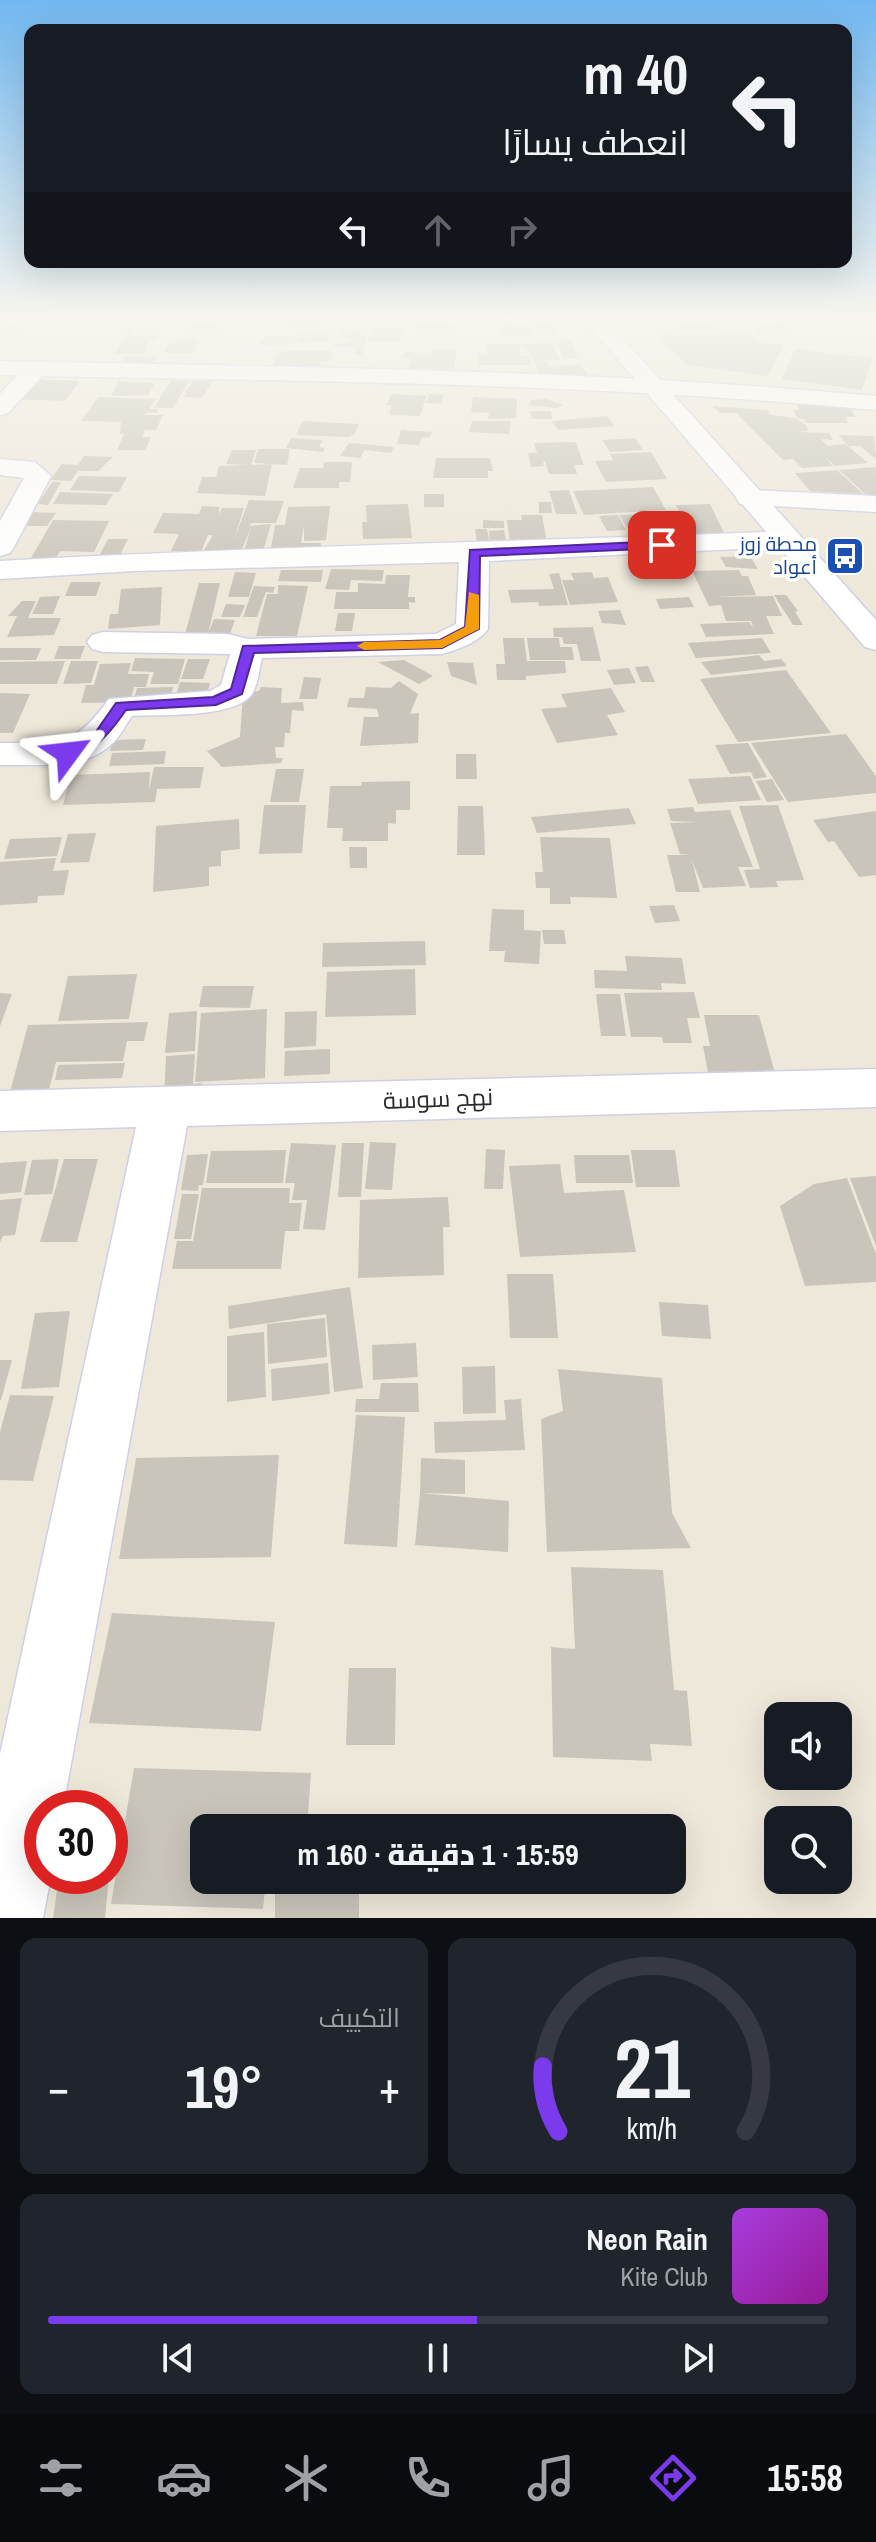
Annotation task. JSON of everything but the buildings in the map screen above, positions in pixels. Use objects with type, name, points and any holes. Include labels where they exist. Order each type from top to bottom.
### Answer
[{"type":"street","points":[[674,412],[876,640]]},
{"type":"street","points":[[0,467],[26,468],[38,476],[0,547]]},
{"type":"street","points":[[750,498],[876,504]]},
{"type":"street","points":[[0,570],[134,562],[474,553],[788,540]]},
{"type":"street","points":[[103,642],[228,644],[248,649],[442,644],[472,629],[474,553]]},
{"type":"street","points":[[0,754],[68,753],[100,736],[121,706],[216,701],[237,691],[248,649]]},
{"type":"street","name":"نهج سوسة","points":[[0,1111],[876,1088]]},
{"type":"street","points":[[4,1918],[165,1108]]},
{"type":"slow traffic","points":[[364,646],[442,644],[472,629],[473,595]]},
{"type":"place","name":"محطة زوز أعواد","points":[[845,556]]},
{"type":"route","points":[[68,753],[100,736],[121,706],[216,701],[237,691],[248,649],[442,644],[472,629],[474,553],[662,545]]}]
